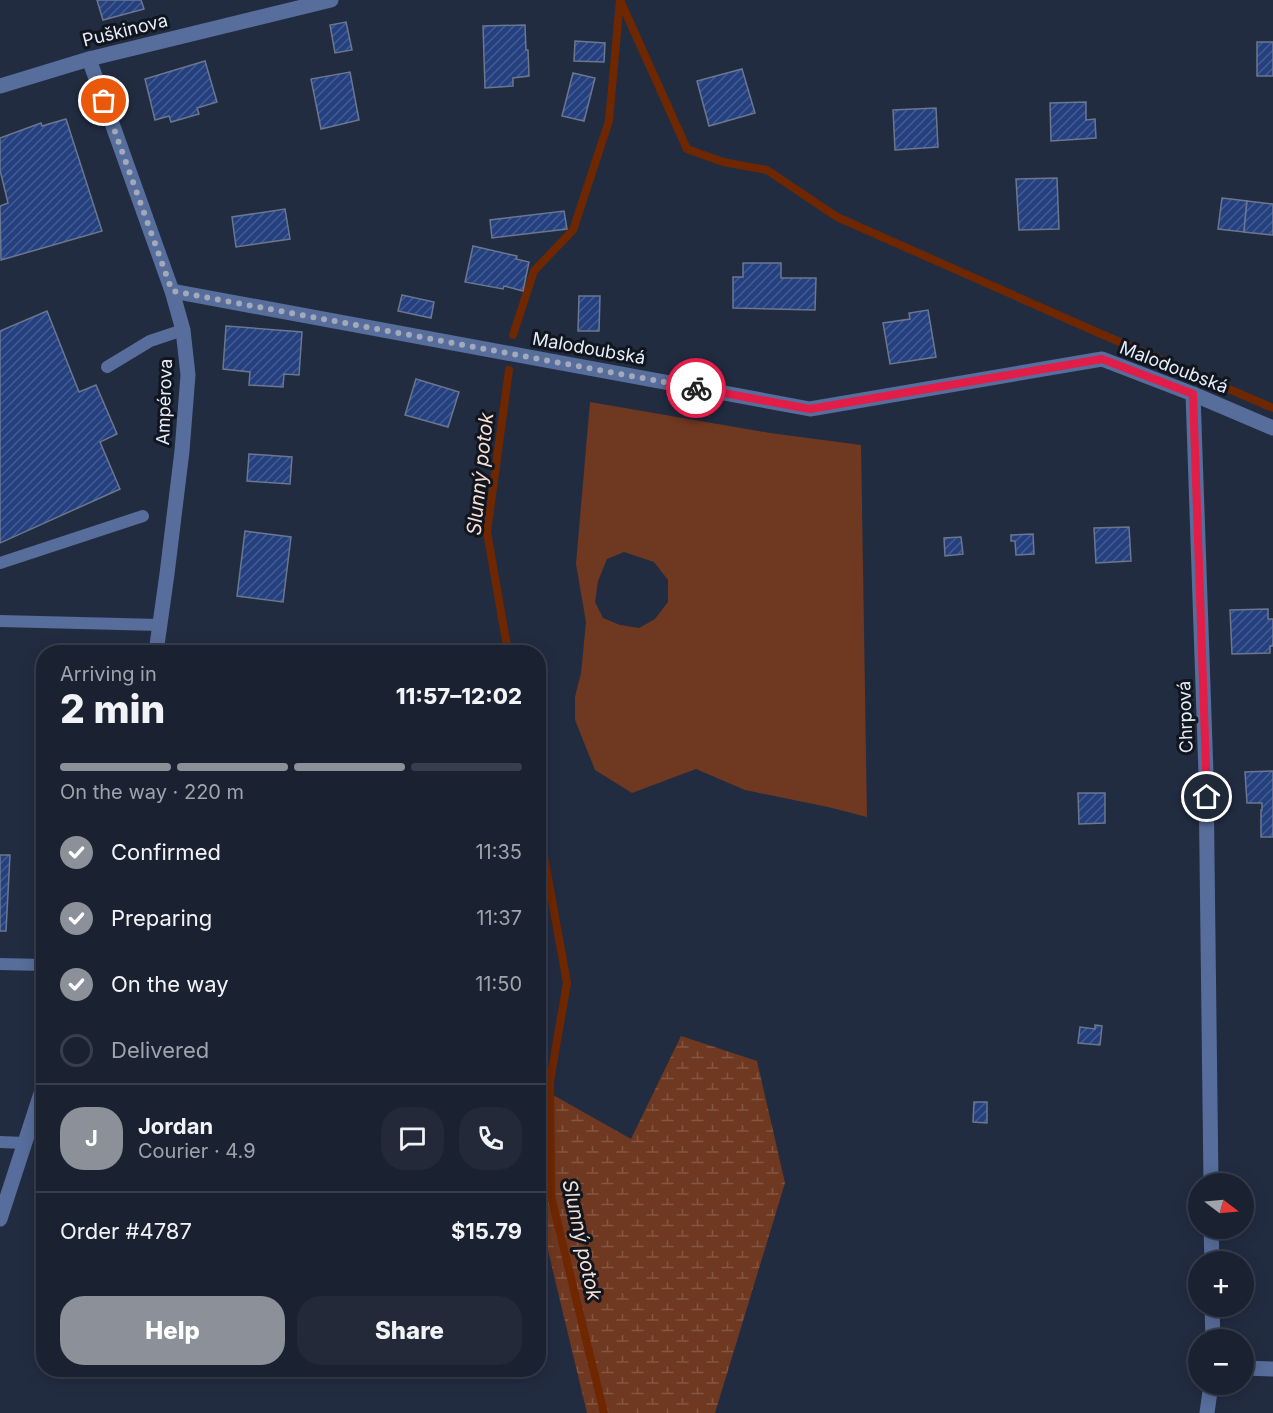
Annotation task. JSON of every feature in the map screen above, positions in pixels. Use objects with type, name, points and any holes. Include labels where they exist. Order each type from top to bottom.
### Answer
[{"type":"street","name":"Puškinova","points":[[0,86],[89,59],[331,0]]},
{"type":"street","name":"Ampérova","points":[[89,59],[172,291],[183,330],[188,375],[182,452],[157,645]]},
{"type":"street","name":"Malodoubská","points":[[172,291],[810,409],[1102,359],[1273,428]]},
{"type":"street","name":"Chrpová","points":[[1193,394],[1206,774],[1211,1173]]},
{"type":"street","points":[[0,1219],[36,1108]]},
{"type":"street","points":[[1254,1368],[1273,1369]]},
{"type":"street","points":[[1207,1413],[1209,1395]]},
{"type":"lane","points":[[107,367],[150,341],[183,330]]},
{"type":"lane","points":[[0,563],[143,516]]},
{"type":"lane","points":[[0,621],[160,625]]},
{"type":"lane","points":[[0,964],[36,964]]},
{"type":"lane","points":[[0,1142],[24,1143]]},
{"type":"green space","points":[[590,402],[770,433],[861,445],[867,817],[745,790],[696,769],[632,793],[595,770],[575,720],[575,697],[581,673],[586,622],[576,564]],"holes":[[[624,552],[654,562],[668,580],[668,602],[655,619],[639,628],[620,625],[603,618],[595,602],[598,581],[607,559]]]},
{"type":"green space","points":[[681,1036],[757,1061],[785,1183],[715,1413],[587,1413],[546,1242],[546,1091],[631,1139]]},
{"type":"building","points":[[97,0],[141,0],[144,9],[103,20]]},
{"type":"building","points":[[346,22],[352,50],[335,53],[330,25]]},
{"type":"building","points":[[525,25],[529,76],[513,78],[513,86],[485,88],[483,26]]},
{"type":"building","points":[[575,41],[605,43],[604,62],[574,61]]},
{"type":"building","points":[[1257,42],[1273,42],[1273,76],[1257,76]]},
{"type":"building","points":[[205,61],[217,102],[197,108],[199,114],[171,122],[169,116],[155,120],[145,79]]},
{"type":"building","points":[[742,69],[755,113],[709,126],[697,81]]},
{"type":"building","points":[[350,72],[359,120],[321,129],[311,79]]},
{"type":"building","points":[[573,73],[595,78],[584,121],[562,116]]},
{"type":"building","points":[[1086,102],[1086,120],[1095,119],[1096,138],[1051,141],[1050,103]]},
{"type":"building","points":[[936,108],[938,147],[895,150],[893,110]]},
{"type":"building","points":[[66,119],[102,231],[1,260],[0,206],[8,203],[0,170],[0,138],[41,123],[42,126]]},
{"type":"building","points":[[1057,178],[1059,229],[1019,230],[1016,179]]},
{"type":"building","points":[[1222,198],[1247,201],[1244,232],[1218,229]]},
{"type":"building","points":[[1247,201],[1273,204],[1273,235],[1244,232]]},
{"type":"building","points":[[285,209],[290,239],[236,247],[232,217]]},
{"type":"building","points":[[564,211],[567,229],[492,238],[490,220]]},
{"type":"building","points":[[473,246],[517,256],[516,259],[529,262],[523,291],[504,286],[503,289],[465,282]]},
{"type":"building","points":[[743,263],[781,263],[781,278],[816,278],[815,310],[733,308],[733,277],[743,277]]},
{"type":"building","points":[[402,295],[434,302],[431,318],[398,311]]},
{"type":"building","points":[[579,296],[600,296],[599,331],[578,331]]},
{"type":"building","points":[[928,310],[936,357],[890,364],[883,323],[910,319],[909,313]]},
{"type":"building","points":[[47,311],[79,392],[96,385],[117,434],[100,442],[120,489],[0,543],[0,331]]},
{"type":"building","points":[[226,326],[302,332],[299,375],[284,374],[283,387],[249,385],[250,372],[223,369]]},
{"type":"building","points":[[416,379],[459,392],[448,427],[405,415]]},
{"type":"building","points":[[249,454],[292,457],[290,484],[247,481]]},
{"type":"building","points":[[1129,527],[1131,561],[1096,563],[1094,528]]},
{"type":"building","points":[[245,531],[291,537],[283,602],[237,596]]},
{"type":"building","points":[[1033,534],[1034,554],[1016,555],[1015,541],[1011,541],[1011,535]]},
{"type":"building","points":[[961,537],[963,554],[945,556],[944,538]]},
{"type":"building","points":[[1268,609],[1268,619],[1273,619],[1273,646],[1270,646],[1270,653],[1232,654],[1230,610]]},
{"type":"building","points":[[1273,771],[1273,837],[1261,837],[1262,803],[1247,803],[1245,772]]},
{"type":"building","points":[[1078,793],[1105,793],[1105,823],[1079,824]]},
{"type":"building","points":[[0,855],[10,855],[6,931],[0,931]]},
{"type":"building","points":[[1095,1025],[1102,1026],[1100,1045],[1078,1043],[1080,1027],[1095,1029]]},
{"type":"building","points":[[974,1102],[987,1102],[987,1123],[973,1122]]},
{"type":"waterway","points":[[620,0],[687,149],[723,162],[767,170],[837,217],[1273,408]]},
{"type":"waterway","name":"Slunný potok","points":[[513,335],[534,271],[573,230],[609,121],[620,0]]},
{"type":"waterway","name":"Slunný potok","points":[[507,645],[487,532],[509,370]]},
{"type":"waterway","name":"Slunný potok","points":[[546,867],[567,983],[550,1081],[551,1196],[604,1413]]},
{"type":"way so far","points":[[104,101],[172,291],[696,388]]},
{"type":"route","points":[[696,388],[810,409],[1102,359],[1193,394],[1207,797]]}]
